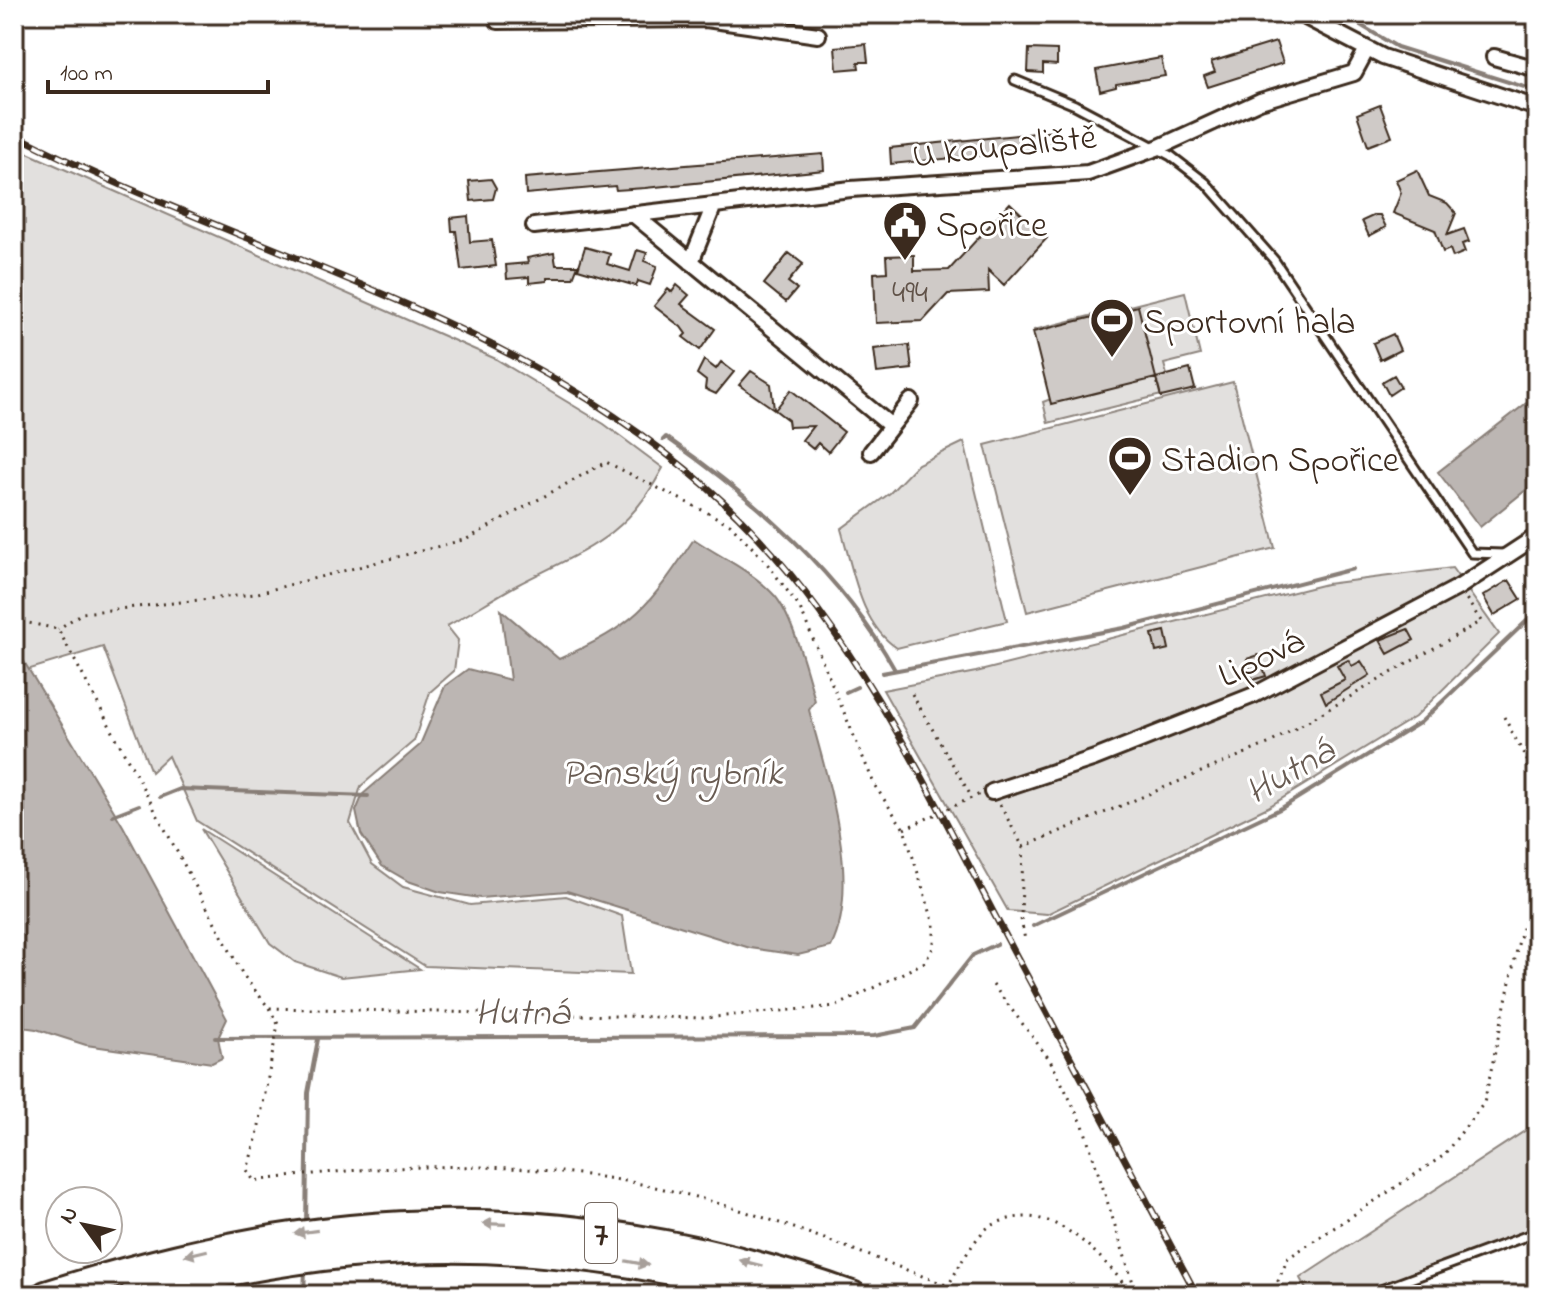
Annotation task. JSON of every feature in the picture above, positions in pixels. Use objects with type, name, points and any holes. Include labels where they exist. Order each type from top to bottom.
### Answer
[{"type":"highway","name":"7","points":[[133,1295],[201,1276],[342,1227],[441,1222],[573,1229],[714,1253],[852,1295]]},
{"type":"highway","name":"7","points":[[46,1295],[192,1253],[273,1250],[336,1255],[447,1246],[570,1253],[640,1263],[771,1295]]},
{"type":"street","points":[[1300,14],[1367,49],[1537,108]]},
{"type":"street","points":[[498,21],[707,17],[818,35]]},
{"type":"street","name":"U koupaliště","points":[[534,226],[851,189],[1088,173],[1157,148],[1260,101],[1354,73],[1367,49]]},
{"type":"street","points":[[1494,57],[1537,69]]},
{"type":"street","points":[[691,262],[714,205]]},
{"type":"street","points":[[633,214],[891,426]]},
{"type":"street","points":[[871,452],[911,401]]},
{"type":"street","name":"Lipová","points":[[992,792],[1095,758],[1254,695],[1459,587],[1514,554],[1537,536]]},
{"type":"lane","points":[[1015,80],[1075,105],[1157,148],[1206,183],[1259,240],[1472,553],[1514,554]]},
{"type":"lane","points":[[1367,1295],[1537,1232]]},
{"type":"path","points":[[14,620],[58,629],[82,613],[254,594],[467,539],[606,462],[730,524],[766,562],[800,608],[875,786],[904,829],[934,924],[934,946],[925,962],[905,975],[837,1006],[703,1018],[269,1008]]},
{"type":"path","points":[[1023,847],[1270,743],[1481,621],[1459,587]]},
{"type":"path","points":[[58,629],[243,975],[278,1024],[276,1050],[247,1170],[254,1181],[348,1170],[546,1170],[662,1188],[732,1207],[973,1295]]},
{"type":"path","points":[[912,694],[971,796]]},
{"type":"path","points":[[1504,717],[1537,779]]},
{"type":"path","points":[[904,829],[971,796],[992,792],[1023,847],[1021,919],[1025,940]]},
{"type":"path","points":[[1287,1295],[1278,1281],[1288,1258],[1443,1156],[1484,1103],[1519,940],[1537,887]]},
{"type":"path","points":[[993,985],[1050,1060],[1083,1125],[1135,1295]]},
{"type":"path","points":[[943,1295],[962,1261],[988,1228],[1029,1215],[1063,1225],[1135,1295]]},
{"type":"path","points":[[364,1295],[428,1287],[514,1295]]},
{"type":"shaded area","points":[[14,147],[496,359],[604,424],[663,468],[634,512],[601,540],[447,626],[458,640],[454,671],[430,692],[414,741],[361,786],[350,823],[372,864],[403,887],[470,905],[566,896],[622,916],[631,974],[425,966],[197,821],[168,756],[151,772],[103,647],[14,674]]},
{"type":"shaded area","name":"Sportovní hala","points":[[1185,292],[1200,355],[1164,364],[1167,375],[1194,387],[1048,423],[1043,402],[1051,399],[1034,330]]},
{"type":"shaded area","name":"Stadion Spořice","points":[[1233,382],[1275,548],[1027,612],[985,445]]},
{"type":"shaded area","points":[[964,442],[1007,621],[897,648],[884,638],[866,610],[841,529],[890,493],[918,464]]},
{"type":"shaded area","points":[[1452,568],[1499,634],[1415,717],[1268,807],[1047,914],[1008,911],[883,690],[976,672],[1326,584]]},
{"type":"shaded area","points":[[201,829],[420,969],[341,977],[295,962],[270,943]]},
{"type":"shaded area","points":[[1537,1123],[1537,1230],[1411,1273],[1362,1295],[1309,1295],[1300,1278]]},
{"type":"water","points":[[1529,401],[1537,412],[1537,481],[1480,527],[1438,472]]},
{"type":"water","name":"Panský rybník","points":[[694,539],[767,587],[782,605],[799,646],[815,701],[809,710],[832,797],[843,861],[840,921],[831,947],[798,955],[750,948],[567,891],[480,898],[440,892],[408,881],[382,866],[361,834],[356,811],[363,794],[420,745],[445,686],[468,669],[510,680],[501,610],[559,659],[606,635],[638,612],[665,582]]},
{"type":"water","points":[[23,660],[123,826],[227,1019],[218,1038],[222,1058],[212,1063],[86,1045],[36,1029],[14,1026],[14,665]]},
{"type":"building","points":[[1276,42],[1283,63],[1208,87],[1204,76],[1215,72],[1211,62]]},
{"type":"building","points":[[866,44],[868,62],[858,62],[859,68],[837,70],[835,47]]},
{"type":"building","points":[[1029,49],[1057,50],[1057,65],[1043,64],[1043,73],[1028,72]]},
{"type":"building","points":[[1161,58],[1165,76],[1116,84],[1116,87],[1100,91],[1096,70]]},
{"type":"building","points":[[1380,105],[1392,137],[1368,146],[1357,114]]},
{"type":"building","points":[[1055,131],[1057,148],[891,164],[890,148]]},
{"type":"building","points":[[823,154],[824,170],[645,188],[616,190],[615,186],[526,194],[525,178]]},
{"type":"building","points":[[1417,170],[1429,196],[1447,203],[1456,213],[1447,235],[1464,229],[1469,242],[1462,244],[1465,252],[1453,257],[1450,249],[1443,252],[1435,230],[1393,213],[1401,193],[1396,180]]},
{"type":"building","points":[[491,179],[496,188],[493,199],[471,201],[469,181]]},
{"type":"building","points":[[1010,203],[1047,238],[1004,285],[988,270],[989,292],[948,294],[923,321],[876,323],[874,273],[887,272],[886,256],[914,255],[914,271],[949,270]]},
{"type":"building","points":[[1380,215],[1386,227],[1369,236],[1362,221]]},
{"type":"building","points":[[468,216],[470,242],[492,240],[496,266],[461,270],[456,231],[452,231],[451,218]]},
{"type":"building","points":[[585,247],[610,254],[607,264],[630,271],[637,250],[647,253],[644,261],[657,266],[650,285],[638,281],[636,286],[578,269]]},
{"type":"building","points":[[554,253],[556,265],[578,265],[573,278],[547,278],[547,281],[529,283],[529,277],[507,279],[506,265],[528,263],[527,258]]},
{"type":"building","points":[[789,253],[803,264],[788,282],[797,289],[786,302],[764,284]]},
{"type":"building","points":[[677,285],[689,295],[681,304],[715,329],[700,350],[683,337],[686,334],[681,327],[654,306],[668,289],[672,292]]},
{"type":"building","points":[[1138,306],[1156,378],[1051,404],[1033,332]]},
{"type":"building","points":[[1393,334],[1400,350],[1380,360],[1373,343]]},
{"type":"building","points":[[909,345],[912,369],[877,373],[874,349]]},
{"type":"building","points":[[704,360],[716,369],[721,362],[734,372],[716,394],[705,389],[706,381],[697,374]]},
{"type":"building","points":[[1190,369],[1195,389],[1161,397],[1156,378]]},
{"type":"building","points":[[751,371],[771,384],[774,409],[739,385]]},
{"type":"building","points":[[1394,375],[1401,387],[1389,395],[1382,382]]},
{"type":"building","points":[[791,390],[844,432],[828,452],[818,443],[813,449],[802,440],[813,426],[789,427],[788,420],[775,410]]},
{"type":"building","points":[[1509,580],[1521,599],[1494,615],[1483,596]]},
{"type":"building","points":[[1408,629],[1414,640],[1388,654],[1380,640]]},
{"type":"building","points":[[1165,631],[1169,649],[1156,652],[1152,634]]},
{"type":"building","points":[[1259,655],[1266,676],[1253,680],[1247,659]]},
{"type":"building","points":[[1348,660],[1352,666],[1361,661],[1370,675],[1326,703],[1321,692],[1345,680],[1337,666]]},
{"type":"waterway","points":[[1342,14],[1397,47],[1537,91]]},
{"type":"waterway","points":[[663,440],[666,437],[732,486],[794,541],[849,602],[895,670]]},
{"type":"waterway","points":[[882,673],[1124,628],[1353,569]]},
{"type":"waterway","name":"Hutná","points":[[1033,926],[1280,809],[1421,722],[1537,611]]},
{"type":"waterway","points":[[846,692],[857,687]]},
{"type":"waterway","points":[[160,797],[180,789],[368,796]]},
{"type":"waterway","points":[[113,815],[139,805]]},
{"type":"waterway","name":"Hutná","points":[[215,1038],[874,1036],[915,1028],[973,955],[997,944]]},
{"type":"waterway","points":[[306,1225],[308,1093],[318,1039]]},
{"type":"waterway","points":[[304,1295],[305,1269]]},
{"type":"railway","points":[[14,134],[81,167],[358,283],[494,346],[560,382],[639,433],[690,472],[737,515],[795,580],[830,626],[892,723],[1197,1295]]},
{"type":"place","name":"Spořice","points":[[905,262]]},
{"type":"place","name":"Sportovní hala","points":[[1112,359]]},
{"type":"place","name":"Stadion Spořice","points":[[1130,497]]}]
